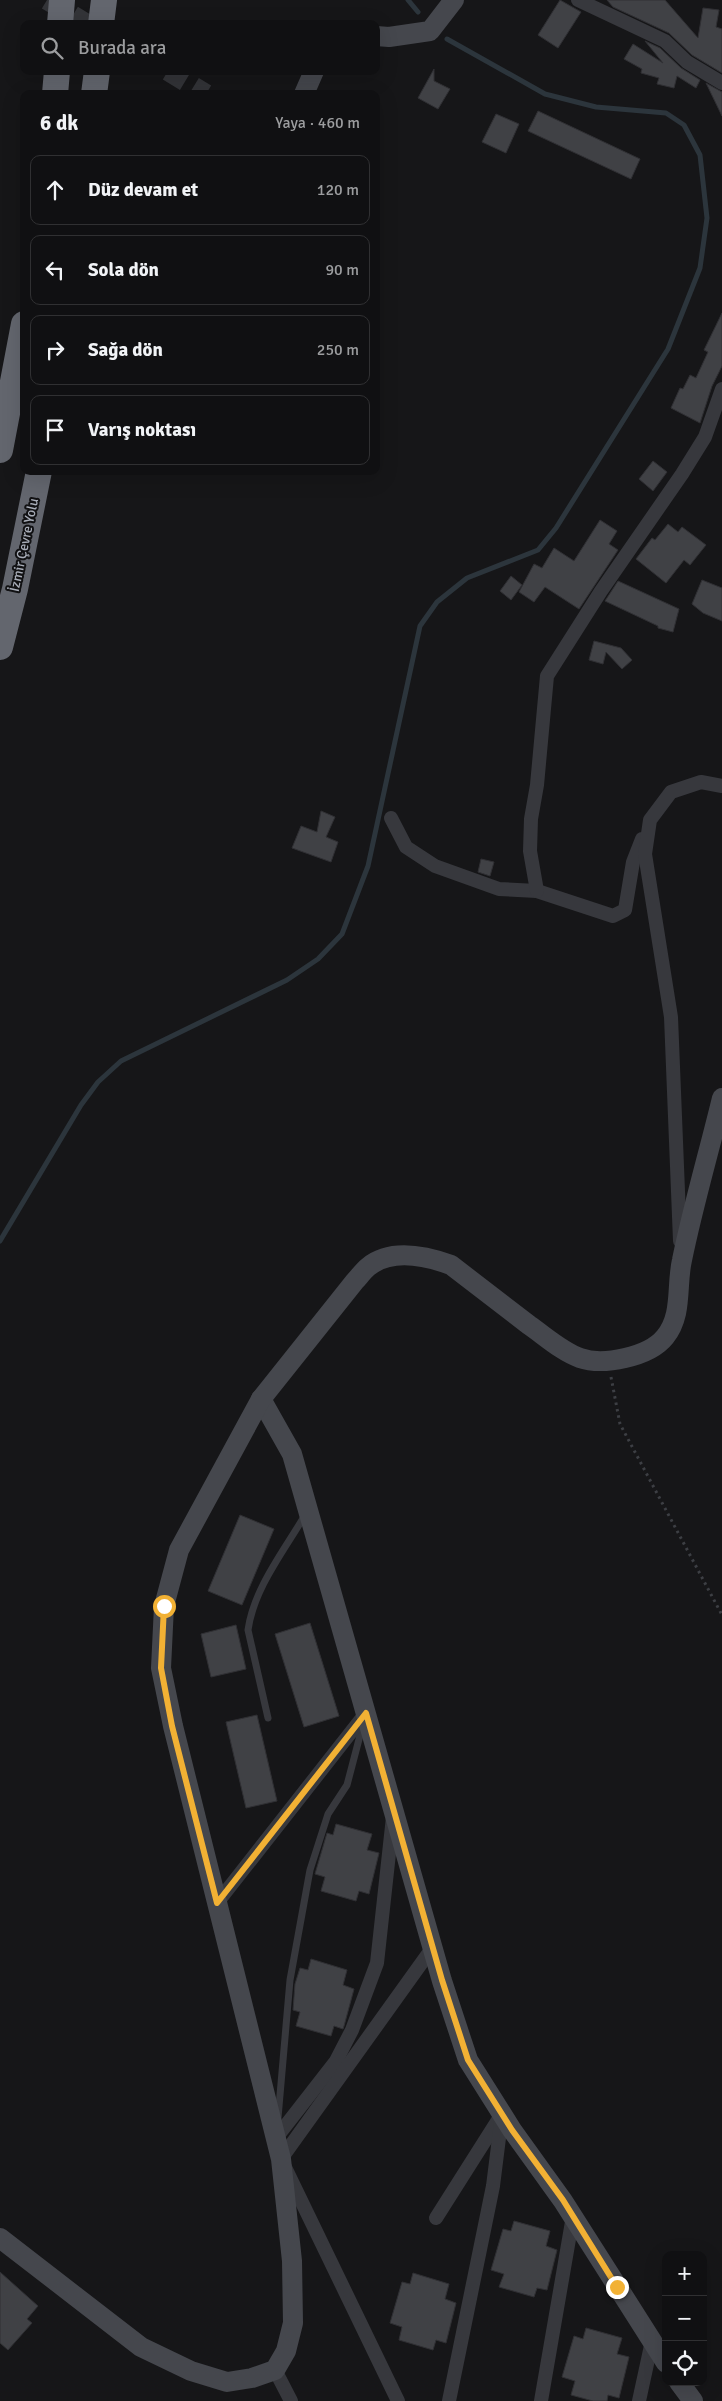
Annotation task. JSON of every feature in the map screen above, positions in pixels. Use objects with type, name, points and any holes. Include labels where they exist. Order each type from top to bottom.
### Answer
[{"type":"highway","points":[[60,20],[62,0]]},
{"type":"highway","points":[[102,20],[104,0]]},
{"type":"highway","points":[[55,90],[57,75]]},
{"type":"highway","points":[[95,90],[96,75]]},
{"type":"highway","points":[[0,450],[20,345]]},
{"type":"highway","name":"İzmir Çevre Yolu","points":[[0,646],[16,589],[38,475]]},
{"type":"street","points":[[380,36],[389,37],[430,31],[454,0]]},
{"type":"street","points":[[578,0],[665,41],[688,62],[722,83]]},
{"type":"street","points":[[306,90],[312,75]]},
{"type":"street","points":[[537,892],[530,851],[530,819],[537,785],[547,676],[602,591],[682,474],[704,437],[722,389]]},
{"type":"street","points":[[392,818],[406,847],[435,866],[499,889],[537,892],[614,916],[625,910],[633,862],[650,820],[671,792],[701,782],[722,786]]},
{"type":"street","points":[[0,2238],[141,2347],[191,2371],[227,2382],[252,2378],[275,2370],[286,2351],[293,2323],[292,2261],[281,2159],[172,1726],[161,1668],[164,1606],[179,1550],[261,1399],[369,1266],[383,1260],[401,1256],[435,1259],[451,1265],[568,1352],[582,1359],[608,1361],[642,1353],[664,1338],[672,1325],[678,1306],[681,1262],[671,1017],[645,854],[650,820]]},
{"type":"street","points":[[681,1262],[722,1098]]},
{"type":"street","points":[[261,1399],[292,1454],[433,1948],[468,2060],[502,2114],[573,2216],[662,2357]]},
{"type":"street","points":[[217,1903],[366,1713]]},
{"type":"street","points":[[276,2138],[336,2061],[352,2030],[377,1963],[390,1831],[394,1812]]},
{"type":"street","points":[[281,2159],[433,1948]]},
{"type":"street","points":[[436,2218],[502,2114]]},
{"type":"street","points":[[449,2401],[493,2186],[502,2114]]},
{"type":"street","points":[[281,2159],[398,2401]]},
{"type":"street","points":[[541,2401],[573,2216]]},
{"type":"street","points":[[638,2401],[652,2341]]},
{"type":"street","points":[[275,2370],[291,2401]]},
{"type":"street","points":[[683,2386],[693,2401]]},
{"type":"lane","points":[[268,1718],[248,1630],[250,1618],[254,1601],[308,1511]]},
{"type":"lane","points":[[276,2138],[290,1980],[310,1870],[328,1814],[347,1785],[366,1713]]},
{"type":"path","points":[[608,1361],[620,1424],[722,1615]]},
{"type":"building","points":[[560,0],[581,12],[558,48],[538,35]]},
{"type":"building","points":[[607,0],[665,0],[698,38],[703,8],[719,10],[716,27],[722,29],[722,73],[692,55],[669,33],[613,7]]},
{"type":"building","points":[[645,41],[660,48],[681,68],[700,80],[696,88],[677,76],[674,88],[657,84],[659,78],[641,73],[642,69],[624,59],[633,44],[663,63]]},
{"type":"building","points":[[434,69],[434,81],[450,89],[438,109],[418,98]]},
{"type":"building","points":[[706,83],[722,92],[722,116]]},
{"type":"building","points":[[538,111],[640,159],[631,179],[528,131]]},
{"type":"building","points":[[496,114],[519,124],[506,153],[482,142]]},
{"type":"building","points":[[722,313],[722,366],[712,386],[700,423],[671,408],[680,388],[683,389],[690,375],[696,378],[708,352],[704,350]]},
{"type":"building","points":[[653,461],[667,472],[653,491],[639,479]]},
{"type":"building","points":[[600,520],[617,531],[609,544],[618,550],[579,609],[545,587],[534,602],[519,592],[534,564],[542,568],[554,548],[574,561]]},
{"type":"building","points":[[668,524],[678,532],[682,527],[706,545],[690,565],[684,560],[666,583],[636,559],[652,538],[655,540]]},
{"type":"building","points":[[511,576],[522,585],[511,600],[500,591]]},
{"type":"building","points":[[702,580],[722,588],[722,621],[703,613],[692,604]]},
{"type":"building","points":[[618,581],[679,609],[673,632],[658,628],[658,626],[605,601]]},
{"type":"building","points":[[594,641],[621,648],[632,660],[622,669],[606,652],[603,664],[589,660]]},
{"type":"building","points":[[321,811],[335,817],[326,837],[338,842],[331,862],[292,848],[301,826],[317,832]]},
{"type":"building","points":[[481,859],[494,862],[490,876],[478,872]]},
{"type":"building","points":[[240,1515],[274,1529],[242,1605],[208,1591]]},
{"type":"building","points":[[310,1623],[339,1716],[304,1727],[275,1634]]},
{"type":"building","points":[[236,1625],[246,1669],[211,1677],[201,1634]]},
{"type":"building","points":[[257,1715],[277,1801],[246,1808],[226,1722]]},
{"type":"building","points":[[336,1824],[372,1834],[367,1850],[379,1853],[369,1894],[359,1891],[356,1901],[321,1891],[325,1877],[315,1874],[327,1833],[333,1835]]},
{"type":"building","points":[[311,1959],[347,1970],[343,1985],[354,1989],[343,2029],[334,2026],[331,2036],[296,2026],[300,2012],[293,2010],[295,1984],[300,1968],[308,1970]]},
{"type":"building","points":[[514,2221],[550,2231],[546,2246],[557,2250],[547,2290],[537,2288],[534,2297],[499,2287],[504,2274],[491,2270],[503,2229],[511,2231]]},
{"type":"building","points":[[0,2272],[38,2306],[27,2319],[32,2323],[8,2350],[0,2343]]},
{"type":"building","points":[[413,2273],[449,2284],[445,2299],[456,2303],[446,2343],[436,2340],[433,2350],[399,2340],[402,2327],[390,2323],[402,2282],[410,2284]]},
{"type":"building","points":[[586,2328],[622,2338],[617,2354],[629,2357],[619,2398],[608,2395],[607,2401],[593,2401],[571,2395],[575,2381],[562,2377],[574,2336],[583,2339]]},
{"type":"waterway","points":[[408,0],[418,12]]},
{"type":"waterway","points":[[0,1241],[81,1105],[98,1082],[121,1061],[287,980],[318,959],[342,934],[368,866],[420,626],[437,602],[467,578],[538,550],[556,528],[668,349],[700,268],[707,218],[700,155],[684,125],[666,113],[596,107],[545,94],[447,39]]},
{"type":"tunnel","points":[[47,0],[80,20]]},
{"type":"tunnel","points":[[175,75],[199,90]]},
{"type":"route","points":[[164,1606],[161,1668],[172,1726],[217,1903],[366,1713],[442,1980],[468,2060],[512,2130],[563,2200],[617,2287]]}]
